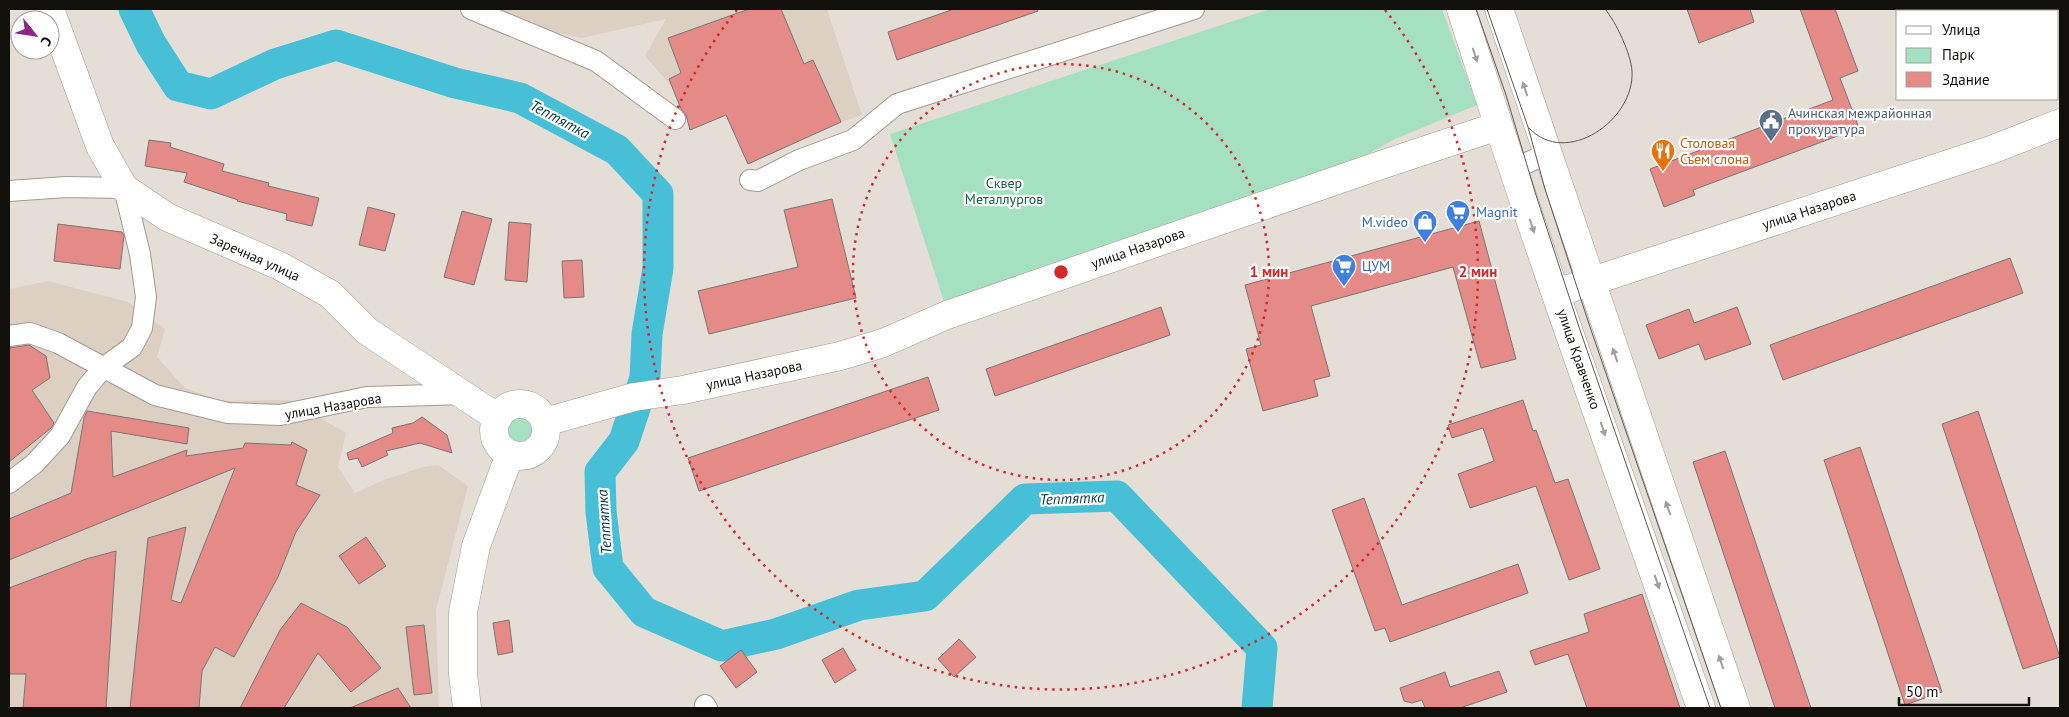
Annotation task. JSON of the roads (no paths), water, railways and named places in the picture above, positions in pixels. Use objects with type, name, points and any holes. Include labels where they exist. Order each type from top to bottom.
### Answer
[{"type":"main road","points":[[50,9],[100,146],[124,188]]},
{"type":"main road","name":"улица Кравченко","points":[[1461,9],[1512,169],[1701,708]]},
{"type":"main road","points":[[1499,9],[1557,185],[1736,708]]},
{"type":"main road","name":"улица Назарова","points":[[545,422],[634,397],[683,390],[840,356],[875,345],[956,312],[1375,166],[1534,114]]},
{"type":"main road","name":"улица Назарова","points":[[1556,293],[1981,153],[2060,124]]},
{"type":"main road","points":[[1522,197],[1557,185]]},
{"type":"main road","name":"Заречная улица","points":[[124,188],[167,217],[280,266],[330,294],[367,331],[498,418]]},
{"type":"main road","points":[[513,404],[528,405],[540,412],[545,422],[546,436],[540,447],[533,452],[521,456],[510,454],[497,442],[495,432],[498,418],[503,410],[513,404]]},
{"type":"main road","points":[[467,708],[463,674],[463,612],[476,546],[510,454]]},
{"type":"street","points":[[471,9],[596,61],[675,119]]},
{"type":"street","points":[[750,180],[758,181],[799,160],[853,140],[897,104],[1194,9]]},
{"type":"street","points":[[1512,169],[1547,154]]},
{"type":"street","points":[[9,191],[66,187],[124,188],[140,254],[146,297],[142,328],[132,347],[103,368],[87,387],[60,436],[34,464],[9,483]]},
{"type":"street","name":"улица Назарова","points":[[9,336],[30,333],[58,343],[155,395],[228,413],[280,415],[368,397],[464,394]]},
{"type":"waterway","name":"Тептятка","points":[[134,9],[151,44],[178,86],[211,94],[275,64],[336,45],[455,83],[520,98],[617,150],[658,194],[658,268],[647,334],[645,378],[624,441],[600,472],[601,512],[608,568],[644,612],[722,646],[776,634],[859,605],[925,596],[1025,499],[1117,496],[1262,648],[1257,708]]},
{"type":"tram line","points":[[1476,9],[1506,95],[1579,327],[1710,708]]},
{"type":"tram line","points":[[1487,9],[1528,127],[1545,189],[1589,324],[1721,708]]},
{"type":"tram line","points":[[1529,128],[1544,139],[1561,143],[1579,140],[1595,133],[1610,121],[1622,106],[1630,89],[1631,64],[1614,22],[1605,9]]},
{"type":"place","name":"Ачинская межрайонная прокуратура","points":[[1771,142]]},
{"type":"place","name":"Столовая Съем слона","points":[[1663,172]]},
{"type":"place","name":"Magnit","points":[[1458,233]]},
{"type":"place","name":"M.video","points":[[1425,243]]},
{"type":"place","name":"ЦУМ","points":[[1344,287]]},
{"type":"park label","name":"Сквер Металлургов","points":[[1004,192]]}]
